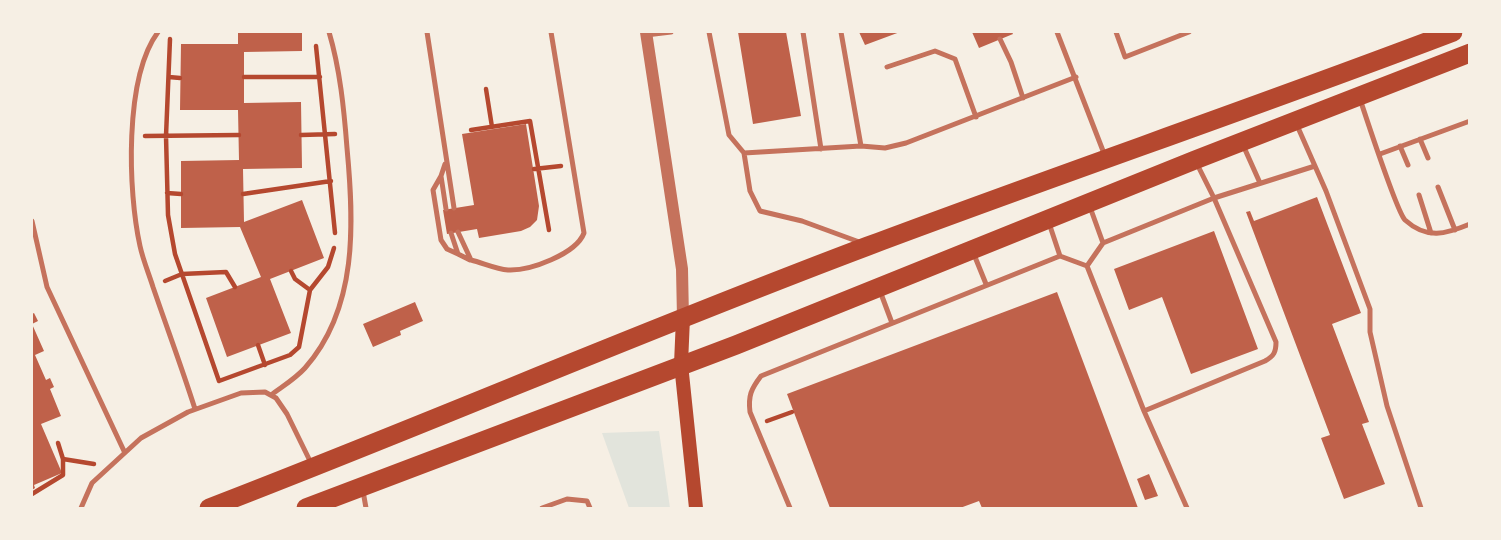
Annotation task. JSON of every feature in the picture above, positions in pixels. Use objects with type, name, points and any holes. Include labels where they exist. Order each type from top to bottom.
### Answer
[{"type":"highway","points":[[209,509],[868,246],[1452,32]]},
{"type":"highway","points":[[306,509],[879,288],[1242,141],[1469,53]]},
{"type":"main road","points":[[683,318],[681,364],[696,509]]},
{"type":"street","points":[[646,33],[682,269],[683,318]]},
{"type":"lane","points":[[158,32],[143,60],[135,102],[132,136],[134,205],[140,246],[195,409]]},
{"type":"lane","points":[[271,395],[292,380],[322,345],[336,314],[346,280],[352,243],[346,134],[329,32]]},
{"type":"lane","points":[[428,32],[454,208]]},
{"type":"lane","points":[[446,161],[433,190],[441,240],[447,249],[471,260],[508,270],[530,268],[559,256],[582,239],[584,233],[551,32]]},
{"type":"lane","points":[[646,33],[671,32]]},
{"type":"lane","points":[[709,32],[729,135],[744,152],[750,191],[760,211],[822,228],[868,246]]},
{"type":"lane","points":[[803,32],[821,149]]},
{"type":"lane","points":[[841,32],[861,146]]},
{"type":"lane","points":[[1057,32],[1106,159]]},
{"type":"lane","points":[[1116,32],[1125,58],[1189,32]]},
{"type":"lane","points":[[1000,39],[1023,98]]},
{"type":"lane","points":[[887,67],[935,51],[955,59],[976,117]]},
{"type":"lane","points":[[744,152],[861,146],[885,148],[976,117],[1076,77]]},
{"type":"lane","points":[[1359,96],[1403,219],[1432,233],[1443,235],[1469,224]]},
{"type":"lane","points":[[1295,120],[1370,309],[1370,332],[1387,406],[1421,509]]},
{"type":"lane","points":[[1380,154],[1469,121]]},
{"type":"lane","points":[[1420,139],[1428,158]]},
{"type":"lane","points":[[1242,141],[1260,183]]},
{"type":"lane","points":[[1400,146],[1408,165]]},
{"type":"lane","points":[[1144,411],[1265,361],[1276,351],[1276,342],[1195,160]]},
{"type":"lane","points":[[1087,266],[1103,243],[1214,198],[1315,166]]},
{"type":"lane","points":[[441,176],[446,209]]},
{"type":"lane","points":[[1438,187],[1455,230]]},
{"type":"lane","points":[[1419,195],[1432,233]]},
{"type":"lane","points":[[1088,203],[1103,243]]},
{"type":"lane","points":[[1048,219],[1060,256]]},
{"type":"lane","points":[[32,221],[47,287],[124,452]]},
{"type":"lane","points":[[458,254],[454,232],[471,260]]},
{"type":"lane","points":[[972,249],[986,284]]},
{"type":"lane","points":[[790,509],[750,412],[748,398],[761,376],[1060,256],[1087,266],[1144,411],[1187,509]]},
{"type":"lane","points":[[879,288],[892,323]]},
{"type":"lane","points":[[81,509],[92,483],[124,452],[162,424],[241,393],[259,392],[271,395],[287,414],[314,468]]},
{"type":"lane","points":[[363,487],[366,509]]},
{"type":"lane","points":[[542,509],[567,499],[587,501],[590,509]]},
{"type":"path","points":[[173,32],[166,136],[168,215],[175,254],[219,381],[290,355],[299,347],[310,290],[328,267],[335,245],[316,42]]},
{"type":"path","points":[[169,77],[180,78]]},
{"type":"path","points":[[244,77],[338,77]]},
{"type":"path","points":[[486,89],[492,127]]},
{"type":"path","points":[[471,130],[530,121],[536,169],[549,230]]},
{"type":"path","points":[[301,135],[346,134]]},
{"type":"path","points":[[132,136],[239,135]]},
{"type":"path","points":[[536,169],[572,164]]},
{"type":"path","points":[[243,194],[349,178]]},
{"type":"path","points":[[167,193],[181,194]]},
{"type":"path","points":[[290,271],[295,279],[310,290]]},
{"type":"path","points":[[182,274],[226,272],[235,287]]},
{"type":"path","points":[[258,345],[265,365]]},
{"type":"path","points":[[756,426],[792,412]]},
{"type":"path","points":[[32,494],[63,475],[63,458],[58,443]]},
{"type":"path","points":[[63,458],[109,467]]},
{"type":"shaded area","points":[[659,431],[670,508],[629,508],[602,433]]},
{"type":"building","points":[[238,32],[302,32],[302,51],[244,52],[244,103],[301,102],[302,168],[243,169],[244,222],[302,200],[324,258],[270,279],[291,333],[227,357],[206,298],[261,277],[240,227],[181,228],[181,161],[239,160],[238,110],[180,110],[181,44],[238,44]]},
{"type":"building","points":[[738,32],[786,32],[801,116],[753,124]]},
{"type":"building","points":[[859,32],[900,32],[865,45]]},
{"type":"building","points":[[972,32],[1012,32],[1013,34],[979,48]]},
{"type":"building","points":[[526,124],[539,206],[537,220],[521,231],[479,238],[477,229],[447,234],[443,210],[474,205],[462,134]]},
{"type":"building","points":[[1317,197],[1361,313],[1332,324],[1369,422],[1362,424],[1385,484],[1344,499],[1321,438],[1330,435],[1246,212],[1250,211],[1254,221]]},
{"type":"building","points":[[1214,231],[1258,349],[1191,374],[1162,297],[1129,310],[1114,269]]},
{"type":"building","points":[[1057,292],[1138,508],[982,508],[979,501],[960,508],[830,508],[787,394]]},
{"type":"building","points":[[415,302],[423,321],[400,331],[401,335],[373,347],[363,324]]},
{"type":"building","points":[[34,313],[38,321],[32,324],[32,314]]},
{"type":"building","points":[[32,324],[44,351],[35,355],[46,380],[50,378],[54,387],[50,389],[61,416],[41,424],[62,473],[34,485],[32,490]]},
{"type":"building","points":[[1149,474],[1158,496],[1145,500],[1137,479]]}]
